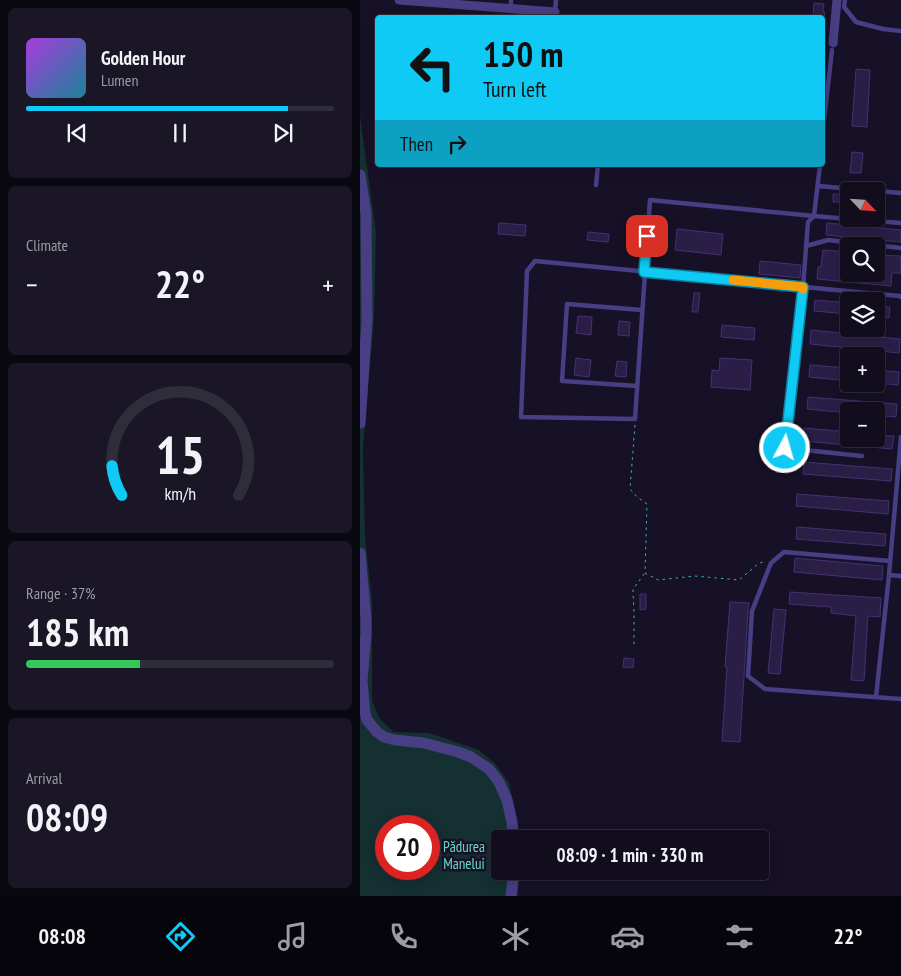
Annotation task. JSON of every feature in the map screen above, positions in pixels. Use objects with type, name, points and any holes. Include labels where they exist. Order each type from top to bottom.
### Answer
[{"type":"street","points":[[399,0],[511,4],[555,12]]},
{"type":"street","points":[[833,46],[837,0]]},
{"type":"street","points":[[360,175],[366,213],[367,321],[360,422]]},
{"type":"street","points":[[360,553],[362,600],[366,619],[362,712],[372,727],[384,737],[424,743],[458,752],[471,757],[489,769],[507,800],[512,830]]},
{"type":"street","points":[[512,896],[513,880]]},
{"type":"lane","points":[[555,12],[556,0]]},
{"type":"lane","points":[[845,0],[844,7],[856,22],[883,29],[901,31]]},
{"type":"lane","points":[[825,97],[833,46]]},
{"type":"lane","points":[[596,185],[598,167]]},
{"type":"lane","points":[[820,167],[814,216],[808,222],[803,287],[785,448],[862,456]]},
{"type":"lane","points":[[818,186],[901,193]]},
{"type":"lane","points":[[840,218],[650,200],[644,272],[635,419],[521,417],[527,270],[534,261],[644,272],[900,296],[901,297]]},
{"type":"lane","points":[[885,222],[901,223]]},
{"type":"lane","points":[[806,246],[828,240],[901,248]]},
{"type":"lane","points":[[637,386],[562,381],[567,304],[642,310]]},
{"type":"lane","points":[[876,697],[901,437]]},
{"type":"lane","points":[[890,560],[784,552],[771,563],[752,611],[748,676],[765,689],[901,699]]},
{"type":"lane","points":[[889,575],[901,576]]},
{"type":"path","points":[[634,644],[633,589],[645,574],[647,504],[630,489],[635,419]]},
{"type":"path","points":[[645,574],[658,580],[695,576],[739,580],[758,564],[767,560]]},
{"type":"green space","name":"Pădurea Manelui","points":[[360,116],[376,232],[374,317],[363,449],[365,536],[372,601],[372,700],[379,718],[393,732],[429,733],[479,750],[495,763],[509,783],[519,830],[491,830],[491,880],[519,880],[518,896],[360,896]]},
{"type":"building","points":[[814,3],[824,4],[824,15],[813,15]]},
{"type":"building","points":[[856,69],[870,70],[867,127],[852,126]]},
{"type":"building","points":[[852,152],[863,153],[861,173],[850,173]]},
{"type":"building","points":[[833,194],[840,195],[840,202],[833,202]]},
{"type":"building","points":[[499,223],[526,225],[525,236],[498,234]]},
{"type":"building","points":[[827,223],[840,224],[840,228],[901,230],[901,242],[885,241],[885,237],[826,235]]},
{"type":"building","points":[[677,229],[723,234],[721,255],[675,250]]},
{"type":"building","points":[[588,232],[609,234],[608,242],[587,240]]},
{"type":"building","points":[[823,250],[840,251],[840,281],[817,279],[818,267],[821,267]]},
{"type":"building","points":[[885,255],[901,256],[901,273],[892,273],[891,286],[849,282],[885,282]]},
{"type":"building","points":[[760,261],[801,265],[800,278],[759,274]]},
{"type":"building","points":[[694,293],[700,293],[698,312],[692,312]]},
{"type":"building","points":[[815,300],[840,302],[840,313],[814,311]]},
{"type":"building","points":[[885,307],[890,307],[889,318],[885,318]]},
{"type":"building","points":[[578,316],[592,317],[591,335],[576,333]]},
{"type":"building","points":[[619,321],[630,322],[629,336],[618,335]]},
{"type":"building","points":[[722,325],[755,328],[754,340],[721,337]]},
{"type":"building","points":[[811,330],[840,333],[840,337],[900,339],[899,353],[885,352],[885,347],[840,347],[810,344]]},
{"type":"building","points":[[576,358],[591,360],[589,377],[574,375]]},
{"type":"building","points":[[720,358],[752,360],[750,390],[711,387],[712,370],[719,371]]},
{"type":"building","points":[[617,361],[627,362],[626,377],[615,376]]},
{"type":"building","points":[[810,365],[840,367],[840,380],[809,377]]},
{"type":"building","points":[[885,371],[899,372],[898,385],[885,384]]},
{"type":"building","points":[[808,397],[872,402],[840,402],[840,412],[807,409]]},
{"type":"building","points":[[885,403],[897,404],[896,417],[885,416]]},
{"type":"building","points":[[804,428],[840,431],[840,444],[803,441]]},
{"type":"building","points":[[885,436],[894,436],[892,449],[870,447],[885,447]]},
{"type":"building","points":[[804,462],[892,469],[891,481],[803,474]]},
{"type":"building","points":[[797,494],[889,501],[888,514],[796,506]]},
{"type":"building","points":[[797,527],[886,534],[885,546],[796,539]]},
{"type":"building","points":[[795,558],[883,566],[882,580],[794,572]]},
{"type":"building","points":[[790,592],[881,598],[880,617],[868,616],[864,681],[851,680],[856,616],[831,613],[831,607],[789,604]]},
{"type":"building","points":[[640,594],[646,594],[646,609],[640,610]]},
{"type":"building","points":[[730,602],[749,603],[740,742],[722,741]]},
{"type":"building","points":[[774,609],[786,610],[780,674],[768,673]]},
{"type":"building","points":[[624,658],[634,659],[633,668],[623,667]]},
{"type":"slow traffic","points":[[733,280],[803,287],[803,289]]},
{"type":"route","points":[[647,236],[644,272],[803,287],[785,448]]}]
